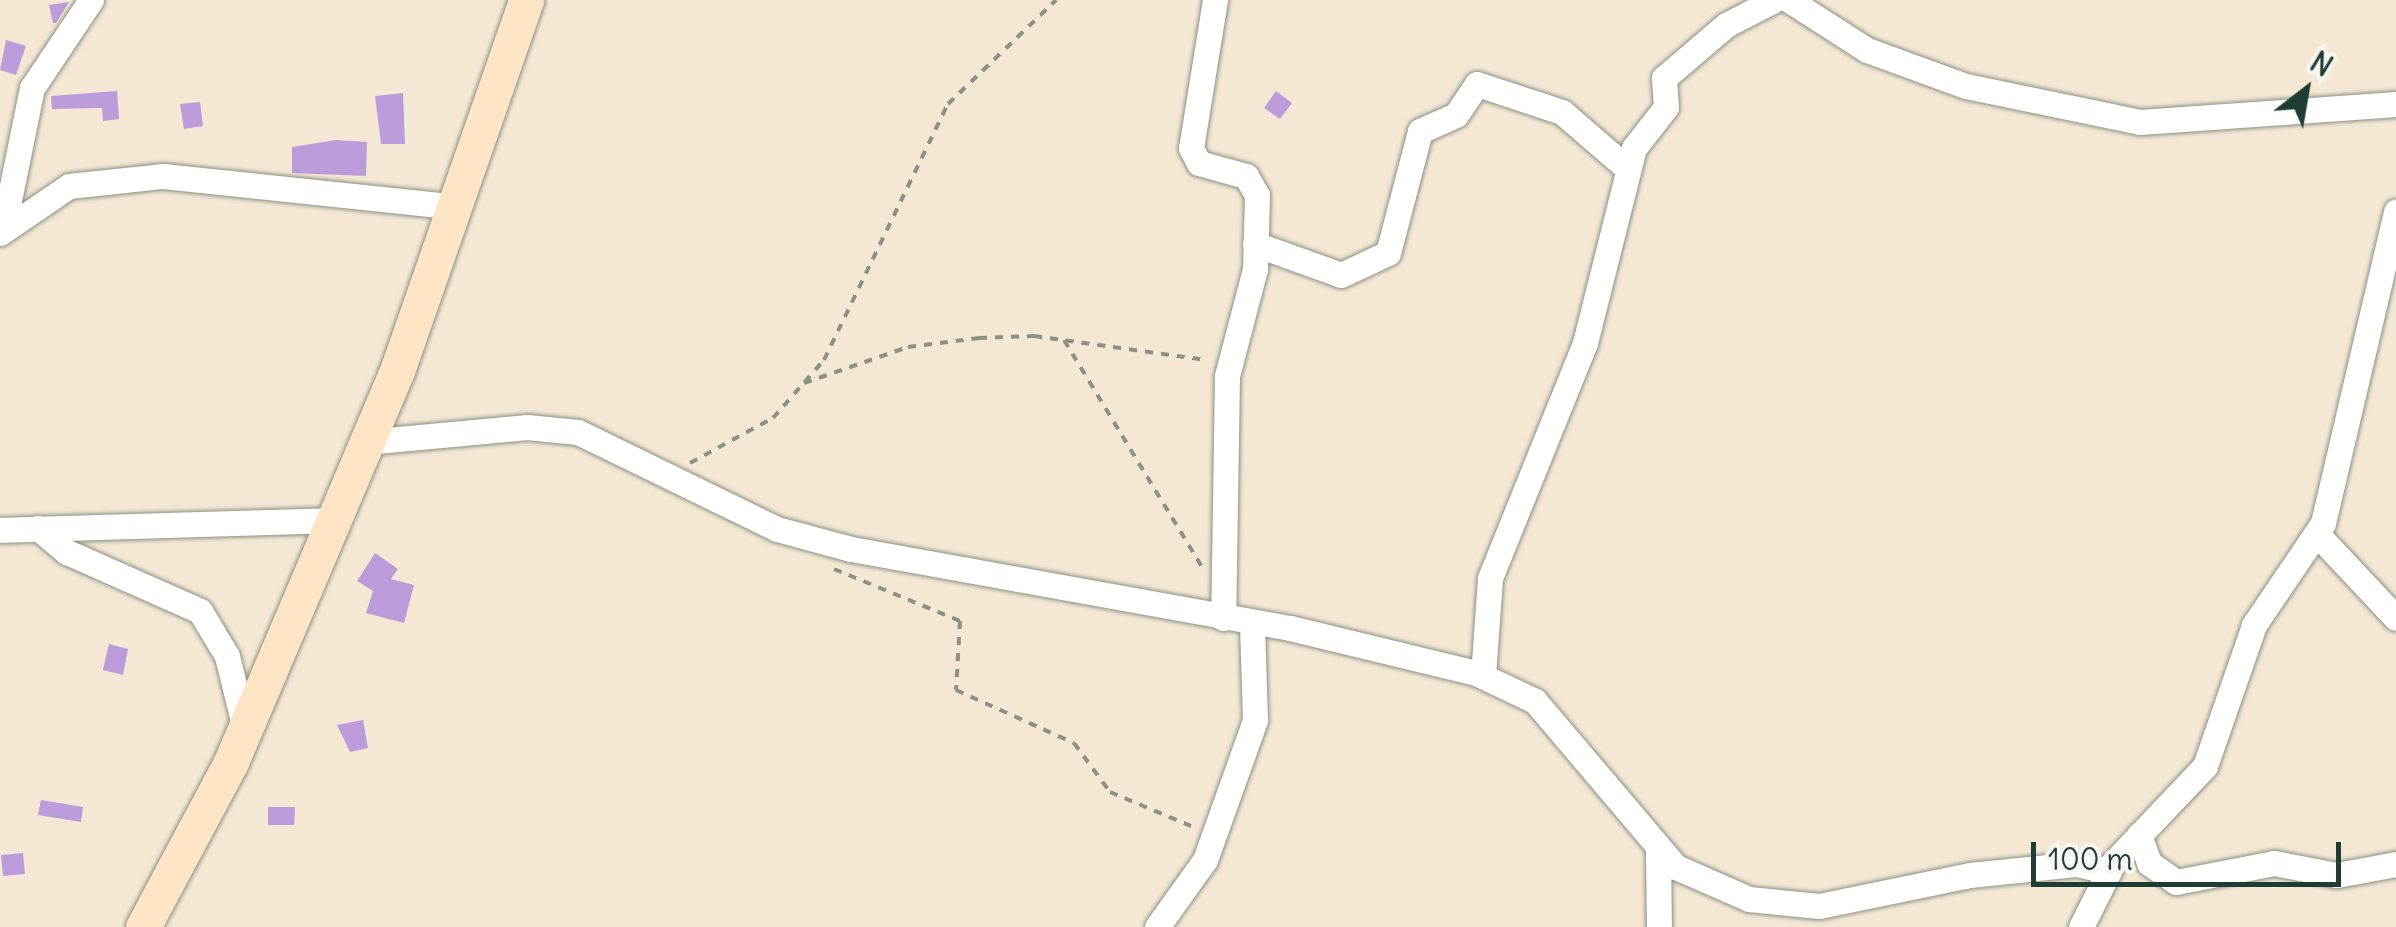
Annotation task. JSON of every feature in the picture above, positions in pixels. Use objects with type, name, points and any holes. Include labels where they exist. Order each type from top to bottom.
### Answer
[{"type":"street","points":[[2,232],[32,88],[92,0]]},
{"type":"street","points":[[143,927],[245,729],[334,520],[458,206],[526,0]]},
{"type":"street","points":[[1216,0],[1191,148],[1199,163],[1254,183],[1255,244],[1230,363],[1223,608]]},
{"type":"street","points":[[1482,676],[1490,578],[1586,343],[1639,136],[1666,107],[1670,68],[1774,0]]},
{"type":"street","points":[[1788,0],[1866,50],[1966,86],[2140,122],[2396,104]]},
{"type":"street","points":[[1255,244],[1341,275],[1388,253],[1420,131],[1456,115],[1477,84],[1562,112],[1628,169]]},
{"type":"street","points":[[2,232],[69,186],[163,176],[458,206]]},
{"type":"street","points":[[2080,927],[2108,871],[2205,766],[2254,625],[2318,534],[2396,211]]},
{"type":"street","points":[[366,442],[561,430],[661,472],[777,529],[851,549],[1223,608],[1252,622],[1482,676],[1535,701],[1658,850],[1710,887],[1800,906],[2058,865],[2108,871]]},
{"type":"street","points":[[0,530],[334,520]]},
{"type":"street","points":[[38,528],[68,552],[200,611],[227,656],[245,729]]},
{"type":"street","points":[[2318,534],[2396,618]]},
{"type":"street","points":[[1157,927],[1189,889],[1214,836],[1255,720],[1252,622]]},
{"type":"street","points":[[2139,834],[2148,863],[2176,882],[2274,863],[2336,874],[2396,864]]},
{"type":"street","points":[[1658,850],[1658,927]]},
{"type":"path","points":[[661,472],[748,436],[802,384],[840,334],[948,104],[1056,0]]},
{"type":"path","points":[[802,384],[922,345],[1064,340],[1230,363]]},
{"type":"path","points":[[1064,340],[1223,608]]},
{"type":"path","points":[[827,564],[960,621],[956,690],[1074,743],[1110,792],[1214,836]]},
{"type":"building","points":[[69,2],[56,23],[53,23],[49,5]]},
{"type":"building","points":[[6,40],[26,46],[16,75],[0,70]]},
{"type":"building","points":[[117,91],[119,119],[103,121],[102,108],[52,109],[51,96]]},
{"type":"building","points":[[1276,91],[1292,103],[1280,119],[1264,108]]},
{"type":"building","points":[[403,93],[405,144],[381,144],[375,96]]},
{"type":"building","points":[[200,102],[203,126],[184,129],[180,104]]},
{"type":"building","points":[[336,140],[367,142],[366,176],[292,173],[292,147]]},
{"type":"building","points":[[375,553],[398,569],[391,579],[414,585],[404,623],[366,613],[373,591],[357,581]]},
{"type":"building","points":[[109,644],[128,649],[123,675],[103,670]]},
{"type":"building","points":[[363,720],[368,748],[350,752],[337,725]]},
{"type":"building","points":[[41,800],[83,807],[81,822],[38,815]]},
{"type":"building","points":[[268,807],[295,807],[294,825],[268,825]]},
{"type":"building","points":[[23,853],[25,874],[3,876],[1,855]]}]
